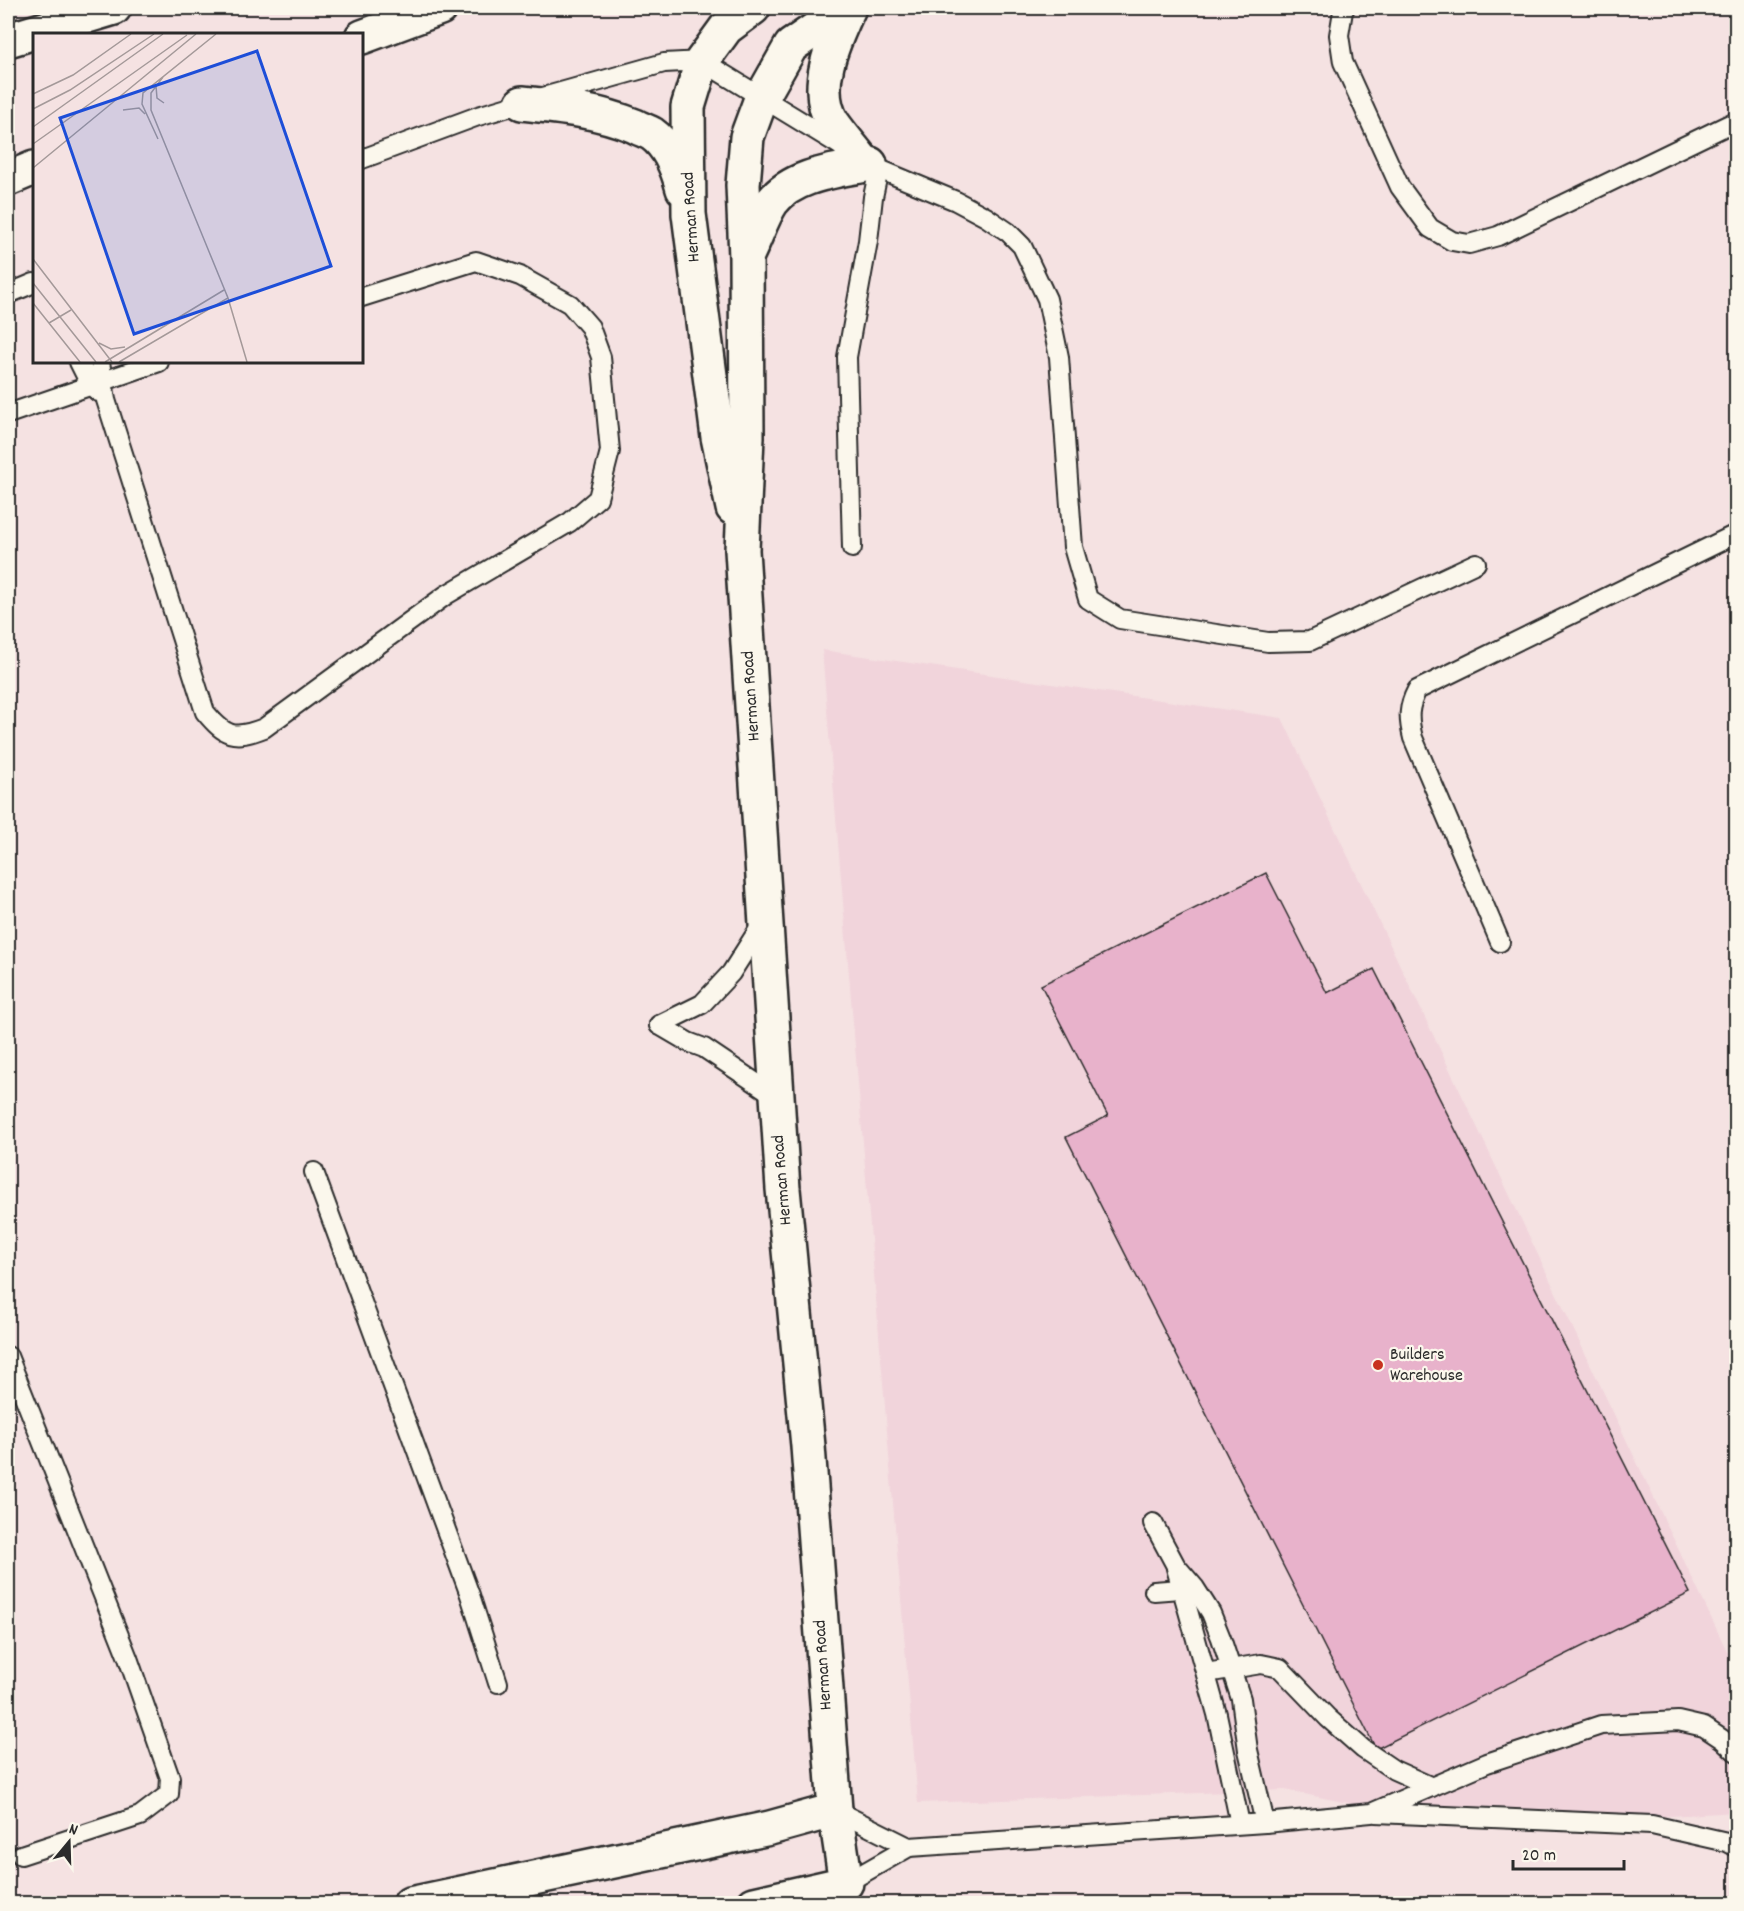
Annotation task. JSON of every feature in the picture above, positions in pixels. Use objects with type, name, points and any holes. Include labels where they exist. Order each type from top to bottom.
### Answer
[{"type":"main road","points":[[8,40],[114,8]]},
{"type":"main road","points":[[363,37],[440,8]]},
{"type":"main road","name":"Herman Road","points":[[742,550],[717,437],[689,214],[688,107],[702,61],[726,28],[753,8]]},
{"type":"main road","points":[[746,257],[772,203],[788,186],[810,177],[870,164],[832,121],[826,102],[827,67],[847,8]]},
{"type":"main road","name":"Herman Road","points":[[846,1883],[835,1810],[808,1446],[783,1189],[742,550],[747,437],[746,257],[743,186],[747,137],[761,99],[791,46],[847,8]]},
{"type":"main road","points":[[522,103],[601,114],[651,134],[663,145],[679,174],[689,214]]},
{"type":"main road","points":[[8,178],[33,168]]},
{"type":"main road","points":[[410,1904],[770,1828],[835,1810]]},
{"type":"main road","points":[[754,1904],[846,1883]]},
{"type":"lane","points":[[1345,8],[1339,35],[1343,62],[1400,188],[1430,228],[1452,241],[1469,244],[1498,236],[1737,121]]},
{"type":"lane","points":[[363,159],[478,116],[522,103],[664,63],[702,61],[870,164],[956,201],[986,217],[1008,232],[1022,246],[1047,299],[1059,357],[1073,547],[1088,598],[1120,619],[1268,642],[1310,641],[1476,563]]},
{"type":"lane","points":[[852,548],[847,357],[868,241],[873,197],[870,164]]},
{"type":"lane","points":[[80,363],[98,375],[205,711],[217,726],[226,733],[236,736],[264,728],[446,595],[570,522],[598,498],[610,451],[601,357],[590,327],[570,304],[520,276],[476,261],[363,297]]},
{"type":"lane","points":[[8,294],[33,283]]},
{"type":"lane","points":[[8,414],[98,375],[154,363]]},
{"type":"lane","points":[[1500,942],[1413,738],[1410,725],[1410,704],[1417,690],[1737,534]]},
{"type":"lane","points":[[766,918],[731,973],[702,1004],[659,1024],[688,1042],[704,1048],[777,1097]]},
{"type":"lane","points":[[314,1172],[470,1595],[498,1683]]},
{"type":"lane","points":[[8,1356],[128,1658],[170,1778],[169,1794],[140,1816],[21,1855]]},
{"type":"lane","points":[[1153,1523],[1188,1588],[1211,1613],[1232,1668],[1241,1699],[1248,1750],[1265,1824]]},
{"type":"lane","points":[[1154,1591],[1188,1588]]},
{"type":"lane","points":[[1188,1588],[1206,1673],[1218,1714],[1240,1824]]},
{"type":"lane","points":[[1206,1673],[1261,1664],[1280,1668],[1328,1718],[1363,1749],[1394,1770],[1432,1787]]},
{"type":"lane","points":[[1371,1813],[1487,1763],[1601,1725],[1678,1721],[1704,1726],[1737,1752]]},
{"type":"lane","points":[[835,1810],[909,1846]]},
{"type":"lane","points":[[846,1883],[909,1846],[1265,1824],[1371,1813],[1652,1826],[1727,1842],[1737,1847]]},
{"type":"shaded area","points":[[822,650],[1282,718],[1736,1670],[1736,1812],[1468,1828],[1285,1790],[918,1803]]},
{"type":"building","name":"Builders Warehouse","points":[[1266,873],[1327,993],[1374,969],[1690,1593],[1376,1749],[1066,1137],[1108,1116],[1041,985]]},
{"type":"place","name":"Builders Warehouse","points":[[1378,1365]]}]
